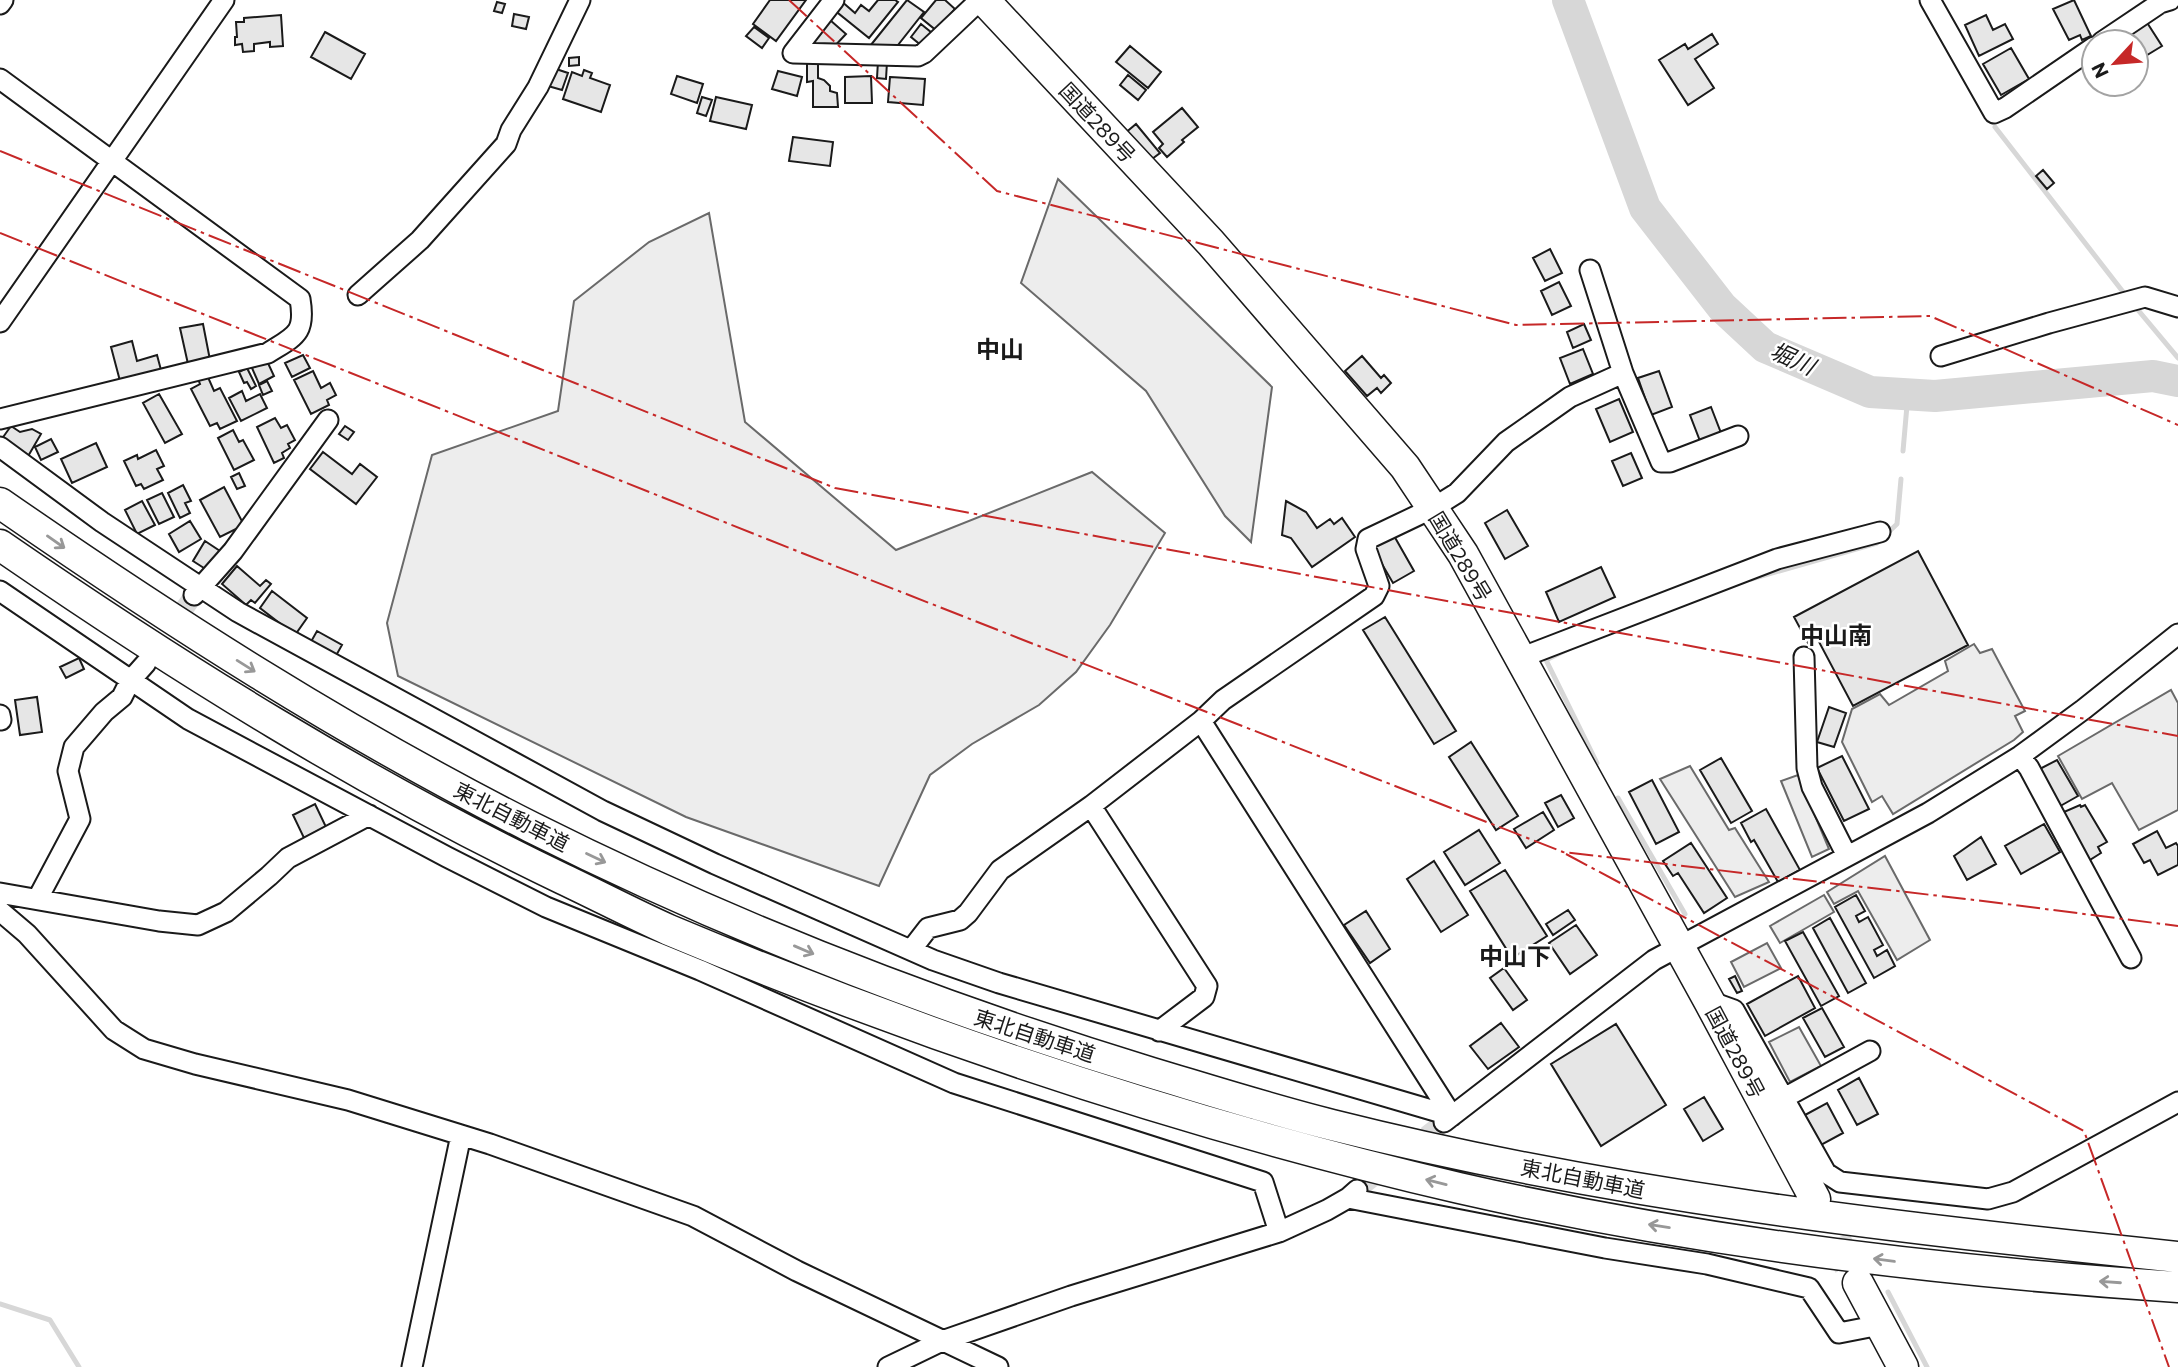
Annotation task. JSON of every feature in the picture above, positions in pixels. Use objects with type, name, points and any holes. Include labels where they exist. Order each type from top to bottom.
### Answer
[{"type":"highway","name":"国道289号","points":[[982,0],[1211,243],[1405,467],[1463,554],[1815,1199]]},
{"type":"highway","name":"東北自動車道","points":[[0,503],[123,589],[250,669],[388,750],[531,827],[677,896],[831,961],[977,1017],[1234,1098],[1332,1125],[1473,1157],[1623,1186],[1787,1213],[2178,1257]]},
{"type":"highway","name":"東北自動車道","points":[[0,545],[104,617],[233,699],[373,781],[519,858],[666,928],[971,1047],[1328,1156],[1465,1189],[1596,1215],[1783,1246],[1929,1266],[2178,1287]]},
{"type":"highway","points":[[1858,1283],[1903,1367]]},
{"type":"street","points":[[0,322],[224,0]]},
{"type":"street","points":[[358,295],[420,240],[506,144],[511,130],[538,87],[580,0]]},
{"type":"street","points":[[834,0],[793,53],[918,56],[982,0]]},
{"type":"street","points":[[1930,0],[1994,113],[2080,57]]},
{"type":"street","points":[[2123,28],[2160,3],[2170,0]]},
{"type":"street","points":[[0,79],[300,299],[303,319],[300,330],[268,353],[0,419]]},
{"type":"street","points":[[1590,270],[1623,373],[1661,462],[1670,463],[1738,436]]},
{"type":"street","points":[[1941,356],[2049,323],[2145,298],[2178,307]]},
{"type":"street","points":[[911,950],[928,928],[960,920],[1000,870],[1091,806],[1201,721],[1223,699],[1374,596],[1379,586],[1366,549],[1368,540],[1457,493],[1506,442],[1570,397],[1623,373]]},
{"type":"street","points":[[197,591],[233,551],[328,420]]},
{"type":"street","points":[[0,447],[197,591],[603,811],[715,864],[933,960],[999,983],[1448,1119]]},
{"type":"street","points":[[1520,658],[1777,559],[1880,532]]},
{"type":"street","points":[[4,598],[104,660],[130,681],[188,719],[546,907],[700,970],[954,1083],[1263,1182],[1279,1232]]},
{"type":"street","points":[[1448,1119],[1654,960],[1928,813],[2020,756],[2178,634]]},
{"type":"street","points":[[1804,657],[1807,768],[1812,787],[1847,856]]},
{"type":"street","points":[[38,898],[80,819],[68,771],[74,747],[104,712],[122,697],[130,681],[146,663]]},
{"type":"street","points":[[0,715],[1,720]]},
{"type":"street","points":[[1201,721],[1448,1119]]},
{"type":"street","points":[[2020,756],[2029,768],[2131,958]]},
{"type":"street","points":[[1091,806],[1207,986],[1204,997],[1159,1031]]},
{"type":"street","points":[[0,893],[159,921],[198,925],[226,912],[288,858],[369,815]]},
{"type":"street","points":[[0,911],[27,934],[114,1030],[144,1049],[195,1064],[348,1100],[461,1135],[693,1216],[797,1271],[998,1367]]},
{"type":"street","points":[[1709,1001],[1734,1010],[1826,1173],[1840,1182],[1988,1199],[2013,1192],[2178,1101]]},
{"type":"street","points":[[1784,1098],[1870,1051]]},
{"type":"street","points":[[412,1367],[461,1135]]},
{"type":"street","points":[[888,1367],[942,1341],[1070,1296],[1279,1232],[1353,1193],[1605,1248],[1707,1264],[1808,1288],[1839,1333],[1880,1325]]},
{"type":"shaded area","points":[[1058,179],[1272,387],[1251,542],[1225,516],[1146,391],[1021,283]]},
{"type":"shaded area","points":[[709,213],[745,422],[896,550],[1092,472],[1165,533],[1110,625],[1076,672],[1039,705],[972,744],[930,775],[879,886],[686,817],[398,676],[387,623],[432,455],[558,411],[574,301],[649,242]]},
{"type":"shaded area","points":[[1974,644],[1980,653],[1992,649],[2025,711],[2015,716],[2023,732],[1893,814],[1882,796],[1872,802],[1842,742],[1852,709],[1880,694],[1889,705],[1948,671],[1945,661]]},
{"type":"shaded area","points":[[2171,690],[2178,703],[2178,810],[2139,830],[2112,783],[2082,799],[2058,756]]},
{"type":"shaded area","points":[[1690,766],[1729,830],[1735,828],[1769,882],[1735,897],[1660,779]]},
{"type":"shaded area","points":[[1798,775],[1829,849],[1812,857],[1781,781]]},
{"type":"shaded area","points":[[1885,856],[1930,940],[1897,960],[1858,891],[1834,904],[1827,892]]},
{"type":"shaded area","points":[[1824,895],[1834,912],[1780,943],[1770,926]]},
{"type":"shaded area","points":[[1767,943],[1781,968],[1744,987],[1731,962]]},
{"type":"shaded area","points":[[1799,1027],[1821,1066],[1790,1082],[1769,1042]]},
{"type":"building","points":[[770,0],[806,0],[776,41],[753,24]]},
{"type":"building","points":[[840,0],[855,13],[861,5],[869,11],[878,0],[898,2],[869,38],[833,9]]},
{"type":"building","points":[[907,0],[924,12],[894,50],[866,51]]},
{"type":"building","points":[[936,0],[945,0],[955,9],[937,31],[921,18]]},
{"type":"building","points":[[2074,0],[2087,28],[2080,28],[2080,35],[2069,40],[2053,9]]},
{"type":"building","points":[[497,2],[505,4],[502,13],[494,11]]},
{"type":"building","points":[[514,14],[529,17],[526,29],[512,26]]},
{"type":"building","points":[[281,15],[283,46],[270,47],[270,42],[254,44],[254,51],[243,52],[242,44],[235,45],[236,22],[244,22],[244,18]]},
{"type":"building","points":[[1986,15],[1993,30],[2005,24],[2013,39],[1979,56],[1965,25]]},
{"type":"building","points":[[830,20],[846,34],[831,50],[821,51],[811,42]]},
{"type":"building","points":[[2146,21],[2162,46],[2150,53],[2150,28],[2135,28]]},
{"type":"building","points":[[921,24],[932,33],[922,46],[911,37]]},
{"type":"building","points":[[754,27],[769,38],[762,48],[746,36]]},
{"type":"building","points":[[325,32],[365,54],[351,79],[311,57]]},
{"type":"building","points":[[1712,34],[1718,44],[1695,59],[1714,88],[1688,105],[1659,60],[1685,44],[1688,49]]},
{"type":"building","points":[[1130,46],[1161,72],[1148,88],[1116,62]]},
{"type":"building","points":[[2011,48],[2029,79],[2001,95],[1983,64]]},
{"type":"building","points":[[579,57],[579,65],[569,66],[569,58]]},
{"type":"building","points":[[878,61],[887,62],[886,79],[877,78]]},
{"type":"building","points":[[807,63],[818,63],[818,78],[830,86],[830,91],[837,93],[838,107],[813,107],[813,81],[807,82]]},
{"type":"building","points":[[553,68],[568,73],[562,90],[548,86]]},
{"type":"building","points":[[584,70],[592,73],[590,78],[610,85],[601,112],[563,99],[572,72],[582,76]]},
{"type":"building","points":[[778,71],[802,77],[797,96],[772,89]]},
{"type":"building","points":[[1128,75],[1146,90],[1138,100],[1120,85]]},
{"type":"building","points":[[677,76],[703,84],[697,103],[671,94]]},
{"type":"building","points":[[871,76],[872,103],[845,103],[845,77]]},
{"type":"building","points":[[890,77],[925,79],[923,105],[888,102]]},
{"type":"building","points":[[702,97],[712,100],[706,116],[697,113]]},
{"type":"building","points":[[716,97],[752,105],[746,129],[710,121]]},
{"type":"building","points":[[1182,108],[1198,127],[1167,157],[1159,148],[1163,144],[1153,132]]},
{"type":"building","points":[[1136,124],[1160,153],[1148,162],[1124,134]]},
{"type":"building","points":[[793,137],[833,142],[830,166],[789,161]]},
{"type":"building","points":[[2043,170],[2054,183],[2047,189],[2036,176]]},
{"type":"building","points":[[1550,249],[1562,273],[1545,281],[1533,258]]},
{"type":"building","points":[[1559,282],[1571,306],[1552,315],[1541,291]]},
{"type":"building","points":[[203,324],[210,360],[188,364],[180,328]]},
{"type":"building","points":[[1584,324],[1591,340],[1573,348],[1567,332]]},
{"type":"building","points":[[132,341],[137,361],[157,355],[161,370],[120,381],[111,347]]},
{"type":"building","points":[[1583,349],[1593,374],[1570,384],[1560,358]]},
{"type":"building","points":[[303,355],[310,368],[292,377],[285,363]]},
{"type":"building","points":[[1362,356],[1381,378],[1384,375],[1391,383],[1381,393],[1377,388],[1367,396],[1345,371]]},
{"type":"building","points":[[267,361],[274,376],[259,384],[252,368]]},
{"type":"building","points":[[247,368],[256,386],[251,389],[247,382],[244,383],[239,372]]},
{"type":"building","points":[[313,371],[321,388],[330,383],[336,395],[327,400],[329,405],[311,414],[294,380]]},
{"type":"building","points":[[1659,371],[1672,407],[1651,415],[1638,378]]},
{"type":"building","points":[[207,375],[214,391],[220,388],[237,421],[220,429],[217,423],[210,426],[191,389],[200,384],[198,379]]},
{"type":"building","points":[[267,381],[272,391],[263,395],[259,385]]},
{"type":"building","points":[[242,391],[246,401],[260,394],[267,408],[241,421],[229,398]]},
{"type":"building","points":[[159,394],[182,434],[165,443],[143,403]]},
{"type":"building","points":[[1619,399],[1633,432],[1610,442],[1596,409]]},
{"type":"building","points":[[1711,407],[1721,433],[1700,441],[1690,415]]},
{"type":"building","points":[[275,418],[281,428],[287,425],[295,440],[288,444],[290,448],[282,453],[284,458],[274,463],[257,427]]},
{"type":"building","points":[[11,426],[20,432],[32,429],[41,434],[27,458],[1,440]]},
{"type":"building","points":[[345,426],[354,432],[348,440],[339,434]]},
{"type":"building","points":[[233,430],[239,442],[243,440],[254,460],[234,470],[218,438]]},
{"type":"building","points":[[51,439],[58,452],[41,460],[35,447]]},
{"type":"building","points":[[96,443],[107,467],[72,483],[61,459]]},
{"type":"building","points":[[156,450],[164,466],[157,469],[163,480],[144,489],[141,484],[136,486],[124,461],[137,455],[138,459]]},
{"type":"building","points":[[323,452],[352,474],[360,464],[377,477],[356,504],[310,469]]},
{"type":"building","points":[[1631,453],[1642,478],[1623,486],[1612,461]]},
{"type":"building","points":[[239,473],[245,486],[237,489],[231,477]]},
{"type":"building","points":[[183,485],[191,501],[185,503],[190,513],[180,518],[168,493]]},
{"type":"building","points":[[224,487],[244,525],[220,537],[200,500]]},
{"type":"building","points":[[162,493],[174,517],[159,524],[147,500]]},
{"type":"building","points":[[142,501],[155,525],[137,534],[125,510]]},
{"type":"building","points":[[1286,501],[1306,512],[1317,528],[1330,519],[1334,524],[1342,518],[1355,537],[1312,567],[1291,538],[1282,535]]},
{"type":"building","points":[[1507,510],[1528,546],[1505,559],[1485,523]]},
{"type":"building","points":[[190,521],[201,539],[179,552],[169,534]]},
{"type":"building","points":[[1393,534],[1414,571],[1393,583],[1372,547]]},
{"type":"building","points":[[205,541],[220,551],[207,570],[193,561]]},
{"type":"building","points":[[1918,551],[1968,645],[1853,706],[1817,638],[1808,643],[1794,617]]},
{"type":"building","points":[[237,566],[260,586],[266,580],[271,584],[255,603],[251,600],[246,605],[222,584]]},
{"type":"building","points":[[1601,567],[1615,597],[1559,622],[1546,592]]},
{"type":"building","points":[[272,591],[307,618],[295,635],[260,608]]},
{"type":"building","points":[[1385,617],[1456,731],[1434,744],[1363,630]]},
{"type":"building","points":[[317,631],[342,645],[333,661],[308,647]]},
{"type":"building","points":[[79,658],[84,669],[66,678],[60,667]]},
{"type":"building","points":[[37,697],[42,732],[20,735],[15,700]]},
{"type":"building","points":[[1829,707],[1846,713],[1834,747],[1817,742]]},
{"type":"building","points":[[1471,742],[1518,816],[1496,830],[1449,757]]},
{"type":"building","points":[[1842,756],[1869,809],[1844,821],[1817,768]]},
{"type":"building","points":[[1721,758],[1752,811],[1731,823],[1700,770]]},
{"type":"building","points":[[2057,760],[2078,796],[2055,809],[2034,772]]},
{"type":"building","points":[[1652,780],[1679,832],[1656,844],[1629,792]]},
{"type":"building","points":[[1561,795],[1574,818],[1558,827],[1545,803]]},
{"type":"building","points":[[315,804],[326,827],[304,838],[293,815]]},
{"type":"building","points":[[2085,805],[2107,842],[2098,847],[2101,853],[2085,863],[2057,815]]},
{"type":"building","points":[[1766,809],[1800,870],[1778,882],[1741,823]]},
{"type":"building","points":[[1543,812],[1554,830],[1526,848],[1514,829]]},
{"type":"building","points":[[2044,824],[2060,852],[2021,874],[2005,846]]},
{"type":"building","points":[[1479,830],[1500,863],[1465,885],[1444,852]]},
{"type":"building","points":[[2157,831],[2166,848],[2176,843],[2178,846],[2178,865],[2158,875],[2150,860],[2144,863],[2133,844]]},
{"type":"building","points":[[1981,837],[1996,864],[1967,880],[1954,856]]},
{"type":"building","points":[[1691,843],[1727,898],[1704,913],[1678,873],[1673,876],[1663,861]]},
{"type":"building","points":[[1434,861],[1468,915],[1441,932],[1407,879]]},
{"type":"building","points":[[1505,870],[1547,936],[1512,958],[1470,891]]},
{"type":"building","points":[[1856,895],[1865,911],[1856,916],[1859,922],[1868,917],[1883,945],[1874,950],[1877,956],[1887,950],[1895,966],[1874,978],[1835,907]]},
{"type":"building","points":[[1568,910],[1575,920],[1553,935],[1546,924]]},
{"type":"building","points":[[1366,911],[1390,949],[1370,963],[1344,925]]},
{"type":"building","points":[[1830,918],[1866,983],[1848,993],[1813,928]]},
{"type":"building","points":[[1576,925],[1597,955],[1570,974],[1549,943]]},
{"type":"building","points":[[1803,932],[1839,996],[1821,1006],[1785,941]]},
{"type":"building","points":[[1504,968],[1527,1000],[1513,1010],[1490,978]]},
{"type":"building","points":[[1735,976],[1742,991],[1737,993],[1729,979]]},
{"type":"building","points":[[1798,976],[1815,1008],[1765,1036],[1747,1004]]},
{"type":"building","points":[[1822,1008],[1844,1047],[1825,1057],[1803,1018]]},
{"type":"building","points":[[1501,1023],[1519,1047],[1488,1069],[1470,1046]]},
{"type":"building","points":[[1616,1024],[1666,1105],[1601,1146],[1551,1064]]},
{"type":"building","points":[[1859,1078],[1878,1114],[1857,1125],[1838,1090]]},
{"type":"building","points":[[1704,1097],[1723,1129],[1703,1141],[1684,1109]]},
{"type":"building","points":[[1827,1103],[1843,1133],[1821,1145],[1805,1115]]},
{"type":"waterway","name":"堀川","points":[[1568,0],[1645,208],[1722,307],[1765,347],[1870,392],[1935,396],[2153,376],[2178,381]]},
{"type":"waterway","points":[[1995,127],[2127,297]]},
{"type":"waterway","points":[[2133,304],[2178,358]]},
{"type":"waterway","points":[[1903,451],[1908,394]]},
{"type":"waterway","points":[[1751,579],[1877,543],[1897,524],[1901,479]]},
{"type":"waterway","points":[[1568,649],[1546,660],[1597,763]]},
{"type":"waterway","points":[[1618,798],[1685,914]]},
{"type":"waterway","points":[[1888,1292],[1927,1367]]},
{"type":"waterway","points":[[0,1304],[50,1320],[79,1367]]},
{"type":"tunnel","points":[[151,656],[194,595]]},
{"type":"tunnel","points":[[1358,1189],[1444,1122]]},
{"type":"tunnel","points":[[1815,1199],[1854,1276]]},
{"type":"power","points":[[789,0],[997,191],[1516,325],[1930,316],[2178,425]]},
{"type":"power","points":[[0,151],[835,488],[2178,736]]},
{"type":"power","points":[[0,233],[802,553],[1563,852],[2178,926]]},
{"type":"power","points":[[1566,854],[2084,1131],[2169,1367]]},
{"type":"district","name":"中山","points":[[1000,348]]},
{"type":"district","name":"中山南","points":[[1836,634]]},
{"type":"district","name":"中山下","points":[[1515,955]]}]
